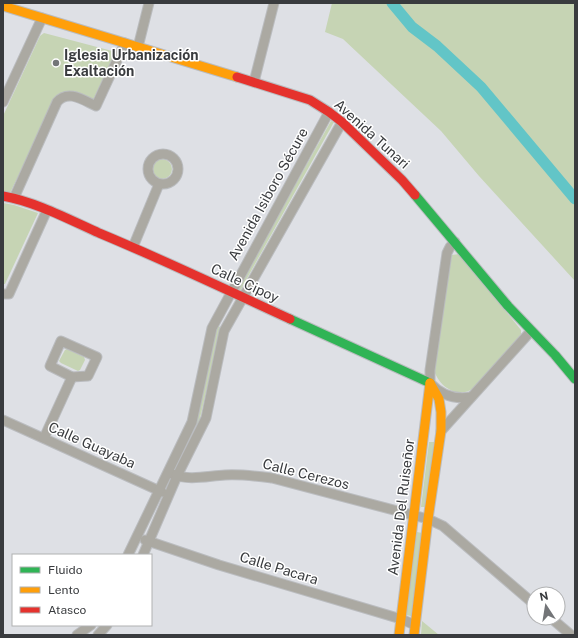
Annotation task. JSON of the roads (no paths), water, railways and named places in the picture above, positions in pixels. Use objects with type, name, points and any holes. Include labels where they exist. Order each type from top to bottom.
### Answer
[{"type":"main road","name":"Avenida Tunari","points":[[4,5],[310,100],[329,112],[342,122],[402,180],[508,306],[555,355],[575,379]]},
{"type":"main road","name":"Calle Cipoy","points":[[3,196],[14,198],[47,210],[133,247],[430,383]]},
{"type":"main road","name":"Avenida Del Ruiseñor","points":[[414,635],[428,519],[441,431],[439,399],[430,383]]},
{"type":"main road","name":"Avenida Del Ruiseñor","points":[[399,635],[430,383]]},
{"type":"street","points":[[138,47],[149,3]]},
{"type":"street","points":[[254,82],[274,3]]},
{"type":"street","points":[[3,102],[42,18]]},
{"type":"street","points":[[14,198],[57,102],[65,96],[71,96],[96,106],[125,43]]},
{"type":"street","name":"Avenida Isiboro Sécure","points":[[128,554],[192,422],[212,328],[329,112]]},
{"type":"street","name":"Avenida Isiboro Sécure","points":[[143,554],[177,476],[206,418],[224,331],[342,122]]},
{"type":"street","points":[[133,247],[159,184]]},
{"type":"street","points":[[3,294],[9,294],[47,210]]},
{"type":"street","name":"Avenida Del Ruiseñor","points":[[430,383],[430,370],[447,253],[455,242]]},
{"type":"street","points":[[441,431],[531,331]]},
{"type":"street","points":[[61,341],[97,357],[88,376],[72,376],[50,366],[61,341]]},
{"type":"street","points":[[44,438],[72,376]]},
{"type":"street","name":"Calle Cipoy","points":[[430,383],[438,391],[452,397],[462,399],[471,397]]},
{"type":"street","name":"Calle Guayaba","points":[[3,420],[169,495]]},
{"type":"street","name":"Calle Cerezos","points":[[167,472],[186,478],[224,475],[247,475],[272,478],[428,519],[443,526],[526,597]]},
{"type":"street","name":"Calle Pacara","points":[[136,537],[219,565],[400,619],[415,625]]},
{"type":"street","points":[[77,635],[90,626]]},
{"type":"street","points":[[98,635],[106,626]]},
{"type":"street","points":[[560,626],[571,635]]},
{"type":"waterway","points":[[392,3],[412,27],[437,46],[481,87],[575,199]]},
{"type":"place","name":"Iglesia Urbanización Exaltación","points":[[56,63]]}]
